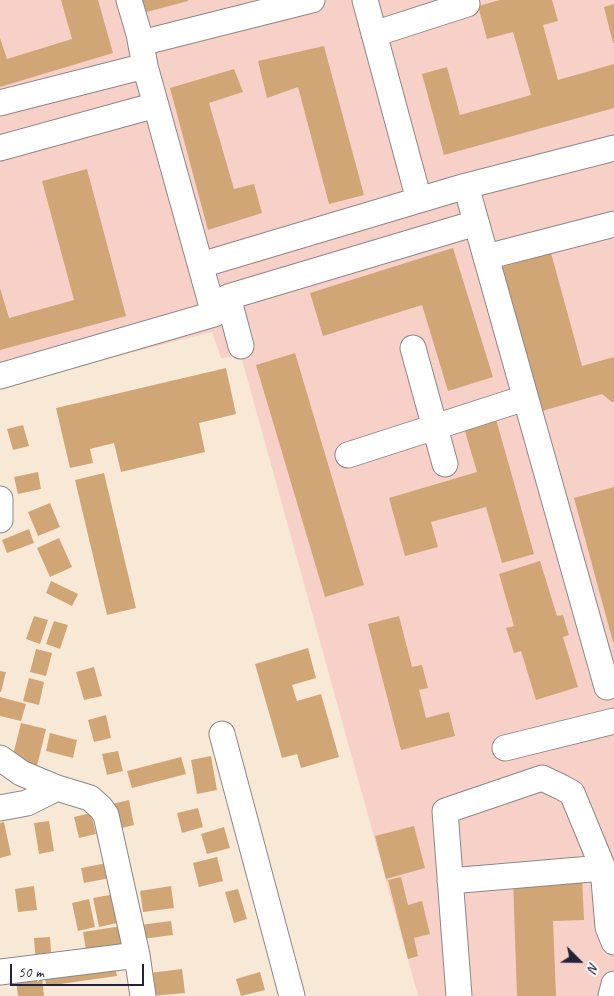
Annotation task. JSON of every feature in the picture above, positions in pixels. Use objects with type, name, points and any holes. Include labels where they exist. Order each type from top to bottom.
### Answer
[{"type":"street","points":[[130,0],[156,105],[200,265],[241,346]]},
{"type":"street","points":[[0,104],[143,54],[312,0]]},
{"type":"street","points":[[365,0],[419,200]]},
{"type":"street","points":[[374,34],[467,4]]},
{"type":"street","points":[[0,148],[156,105]]},
{"type":"street","points":[[200,265],[466,186],[614,148]]},
{"type":"street","points":[[466,186],[525,398],[612,694]]},
{"type":"street","points":[[0,376],[476,223]]},
{"type":"street","points":[[486,257],[614,224]]},
{"type":"street","points":[[413,348],[445,464]]},
{"type":"street","points":[[348,455],[525,398]]},
{"type":"street","points":[[0,500],[0,520]]},
{"type":"street","points":[[505,748],[614,721]]},
{"type":"street","points":[[222,734],[292,996]]},
{"type":"street","points":[[0,758],[21,773],[57,788],[90,798],[106,815],[137,955],[143,996]]},
{"type":"street","points":[[460,996],[444,811],[542,778],[562,786],[572,794],[603,868],[608,927],[614,942]]},
{"type":"street","points":[[0,808],[27,803],[57,788]]},
{"type":"street","points":[[450,881],[603,868]]},
{"type":"street","points":[[0,972],[137,955]]},
{"type":"street","points":[[611,996],[614,984]]},
{"type":"shaded area","points":[[0,0],[614,0],[614,996],[418,996],[241,356],[221,358],[212,332],[0,386]]},
{"type":"building","points":[[61,0],[98,0],[113,53],[0,87],[0,38],[7,59],[72,39]]},
{"type":"building","points":[[135,0],[188,0],[188,1],[139,14]]},
{"type":"building","points":[[500,0],[552,0],[558,21],[543,25],[558,80],[614,64],[614,108],[444,155],[422,74],[447,67],[460,115],[531,95],[513,32],[487,39],[478,6]]},
{"type":"building","points":[[614,4],[614,43],[613,43],[604,7]]},
{"type":"building","points":[[324,46],[364,195],[329,204],[298,87],[267,98],[258,61]]},
{"type":"building","points":[[234,69],[243,92],[209,103],[234,189],[254,184],[262,213],[208,230],[170,88]]},
{"type":"building","points":[[87,169],[126,316],[0,350],[0,288],[9,318],[74,300],[42,181]]},
{"type":"building","points":[[453,248],[493,377],[448,391],[422,305],[323,336],[310,293]]},
{"type":"building","points":[[551,253],[582,366],[614,357],[614,402],[602,394],[542,411],[502,267]]},
{"type":"building","points":[[295,353],[364,585],[325,597],[256,365]]},
{"type":"building","points":[[226,368],[236,414],[199,423],[205,452],[121,472],[114,443],[90,449],[93,463],[70,468],[56,408]]},
{"type":"building","points":[[496,419],[534,554],[502,563],[486,507],[431,522],[438,547],[405,556],[389,498],[477,472],[464,428]]},
{"type":"building","points":[[23,425],[29,446],[13,450],[7,429]]},
{"type":"building","points":[[38,472],[41,489],[18,494],[14,477]]},
{"type":"building","points":[[104,473],[136,608],[107,615],[75,480]]},
{"type":"building","points":[[614,487],[614,642],[613,642],[574,498]]},
{"type":"building","points":[[50,503],[60,527],[38,536],[28,512]]},
{"type":"building","points":[[29,529],[34,543],[7,553],[2,540]]},
{"type":"building","points":[[59,538],[72,567],[50,577],[37,548]]},
{"type":"building","points":[[540,561],[557,616],[563,615],[569,635],[563,637],[578,687],[536,700],[521,651],[514,653],[506,628],[514,626],[499,574]]},
{"type":"building","points":[[51,581],[78,594],[72,606],[46,593]]},
{"type":"building","points":[[34,616],[48,620],[40,644],[26,639]]},
{"type":"building","points":[[399,616],[412,667],[422,665],[428,688],[419,690],[426,718],[449,712],[455,736],[401,750],[368,624]]},
{"type":"building","points":[[54,621],[68,625],[60,649],[46,644]]},
{"type":"building","points":[[308,648],[316,678],[292,685],[297,701],[321,694],[339,757],[301,768],[297,754],[282,758],[255,664]]},
{"type":"building","points":[[36,649],[52,653],[46,676],[30,672]]},
{"type":"building","points":[[94,667],[102,696],[84,700],[76,672]]},
{"type":"building","points":[[0,671],[6,672],[1,692],[0,692]]},
{"type":"building","points":[[29,678],[44,682],[39,705],[23,701]]},
{"type":"building","points":[[0,697],[26,704],[21,721],[0,716]]},
{"type":"building","points":[[106,715],[111,738],[94,742],[88,720]]},
{"type":"building","points":[[21,723],[46,729],[36,770],[11,763]]},
{"type":"building","points":[[50,733],[77,740],[73,758],[46,751]]},
{"type":"building","points":[[118,751],[123,771],[107,775],[102,754]]},
{"type":"building","points":[[211,756],[217,790],[197,794],[191,760]]},
{"type":"building","points":[[181,757],[186,774],[132,788],[127,771]]},
{"type":"building","points":[[129,800],[134,825],[114,830],[108,805]]},
{"type":"building","points":[[198,808],[203,827],[182,833],[177,813]]},
{"type":"building","points":[[91,813],[96,834],[79,838],[74,817]]},
{"type":"building","points":[[49,821],[54,851],[39,854],[34,823]]},
{"type":"building","points":[[4,822],[11,855],[0,858],[0,823]]},
{"type":"building","points":[[414,826],[425,868],[386,879],[375,836]]},
{"type":"building","points":[[224,827],[230,848],[207,854],[201,834]]},
{"type":"building","points":[[217,857],[223,881],[199,887],[193,863]]},
{"type":"building","points":[[107,863],[110,878],[84,883],[81,868]]},
{"type":"building","points":[[401,877],[408,905],[422,901],[430,934],[414,938],[418,956],[408,959],[388,880]]},
{"type":"building","points":[[582,877],[584,920],[553,921],[556,996],[517,996],[513,879]]},
{"type":"building","points":[[34,886],[37,910],[18,912],[15,889]]},
{"type":"building","points":[[171,886],[174,908],[143,912],[140,891]]},
{"type":"building","points":[[238,889],[247,919],[234,923],[225,892]]},
{"type":"building","points":[[115,894],[121,922],[99,927],[93,898]]},
{"type":"building","points":[[89,899],[95,927],[78,931],[72,903]]},
{"type":"building","points":[[171,921],[173,935],[142,939],[140,925]]},
{"type":"building","points":[[122,926],[126,949],[87,956],[83,932]]},
{"type":"building","points":[[50,937],[52,963],[36,964],[34,938]]},
{"type":"building","points":[[115,966],[117,976],[46,986],[45,976]]},
{"type":"building","points":[[182,969],[185,993],[152,996],[149,973]]},
{"type":"building","points":[[260,972],[265,990],[241,996],[236,979]]},
{"type":"building","points":[[42,976],[44,996],[18,996],[16,980]]}]
